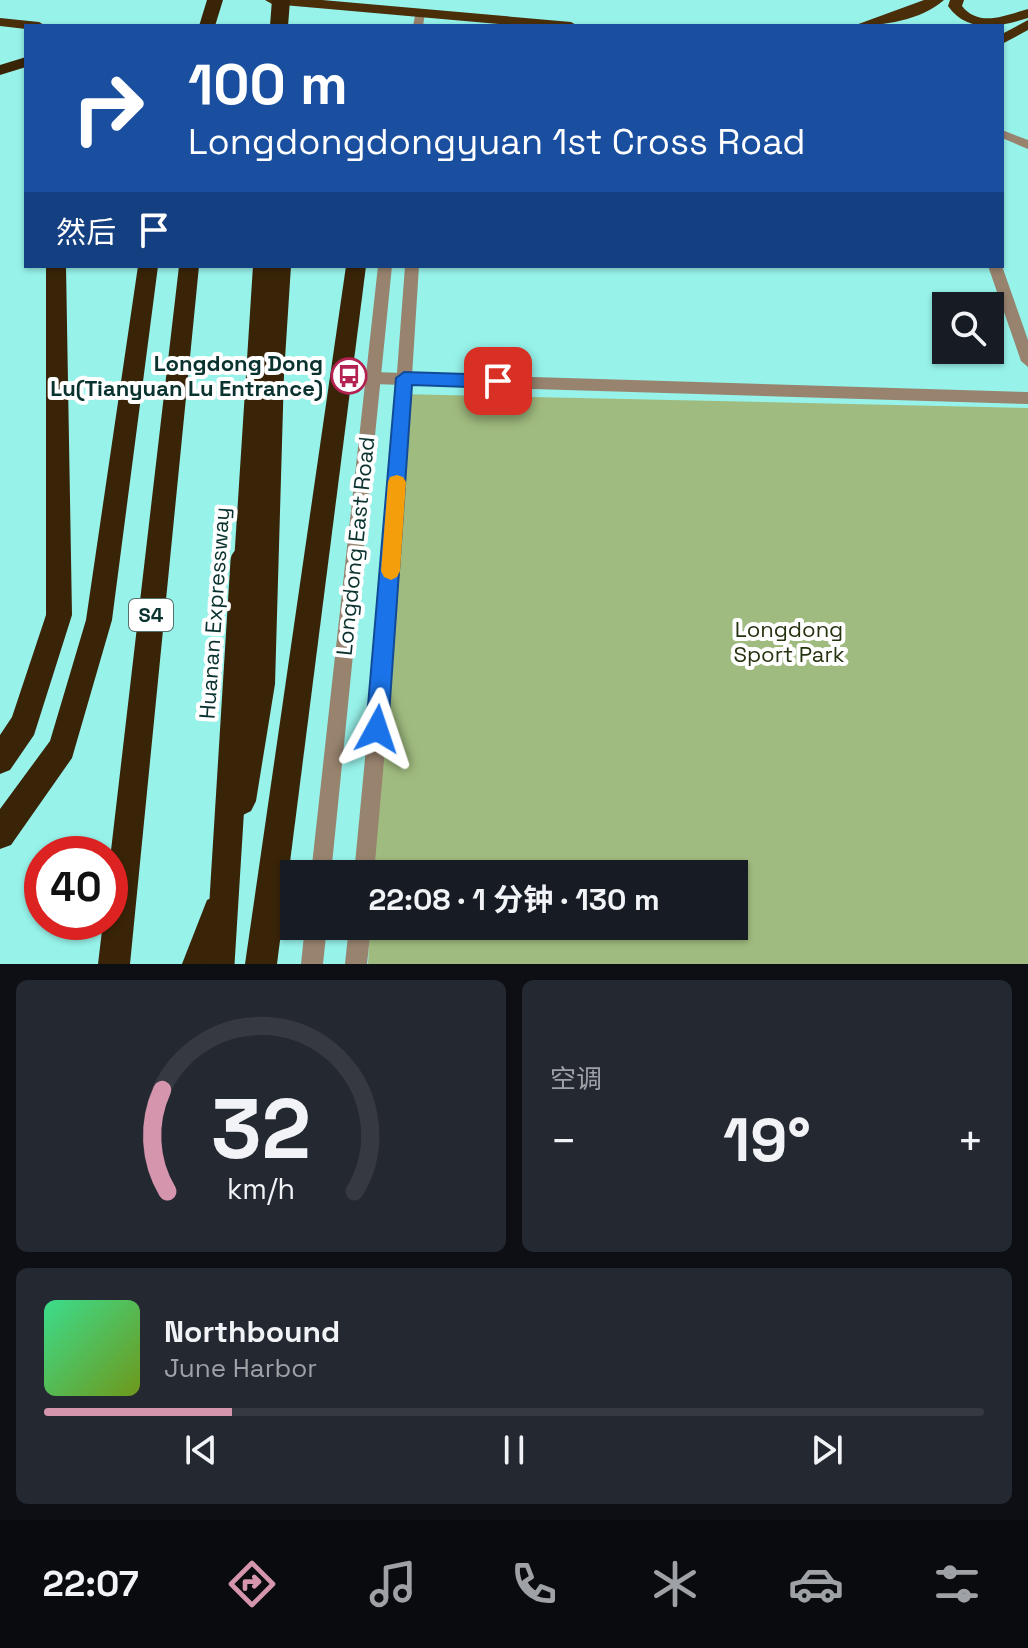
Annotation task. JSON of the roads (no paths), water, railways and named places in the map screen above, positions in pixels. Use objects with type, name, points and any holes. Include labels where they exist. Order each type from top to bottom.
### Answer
[{"type":"highway","points":[[208,24],[215,0]]},
{"type":"highway","points":[[218,24],[222,0]]},
{"type":"highway","points":[[272,0],[365,9],[419,20],[532,24]]},
{"type":"highway","points":[[279,24],[281,0]]},
{"type":"highway","points":[[288,0],[289,24]]},
{"type":"highway","points":[[866,24],[937,0]]},
{"type":"highway","points":[[957,0],[955,6],[962,16],[980,22],[1004,21],[1028,13]]},
{"type":"highway","points":[[365,9],[386,18],[390,24]]},
{"type":"highway","points":[[0,22],[24,24]]},
{"type":"highway","points":[[1004,39],[1028,24]]},
{"type":"highway","points":[[0,70],[24,63]]},
{"type":"highway","points":[[0,760],[24,725],[59,615],[56,268]]},
{"type":"highway","points":[[0,834],[62,748],[99,620],[148,268]]},
{"type":"highway","name":"S4","points":[[114,964],[189,268]]},
{"type":"highway","name":"Huanan Expressway","points":[[220,964],[264,268]]},
{"type":"highway","points":[[198,964],[227,889],[261,684],[273,374],[281,268]]},
{"type":"highway","points":[[261,964],[319,518],[356,273]]},
{"type":"street","points":[[1004,135],[1028,145]]},
{"type":"street","name":"Longdong East Road","points":[[322,860],[385,268]]},
{"type":"street","name":"Longdong East Road","points":[[365,860],[412,268]]},
{"type":"street","points":[[996,268],[1028,361]]},
{"type":"street","points":[[372,378],[1028,398]]},
{"type":"street","points":[[312,964],[315,940]]},
{"type":"street","points":[[356,964],[359,940]]},
{"type":"place","name":"Longdong Dong Lu(Tianyuan Lu Entrance)","points":[[349,376]]},
{"type":"park label","name":"Longdong Sport Park","points":[[789,642]]}]
